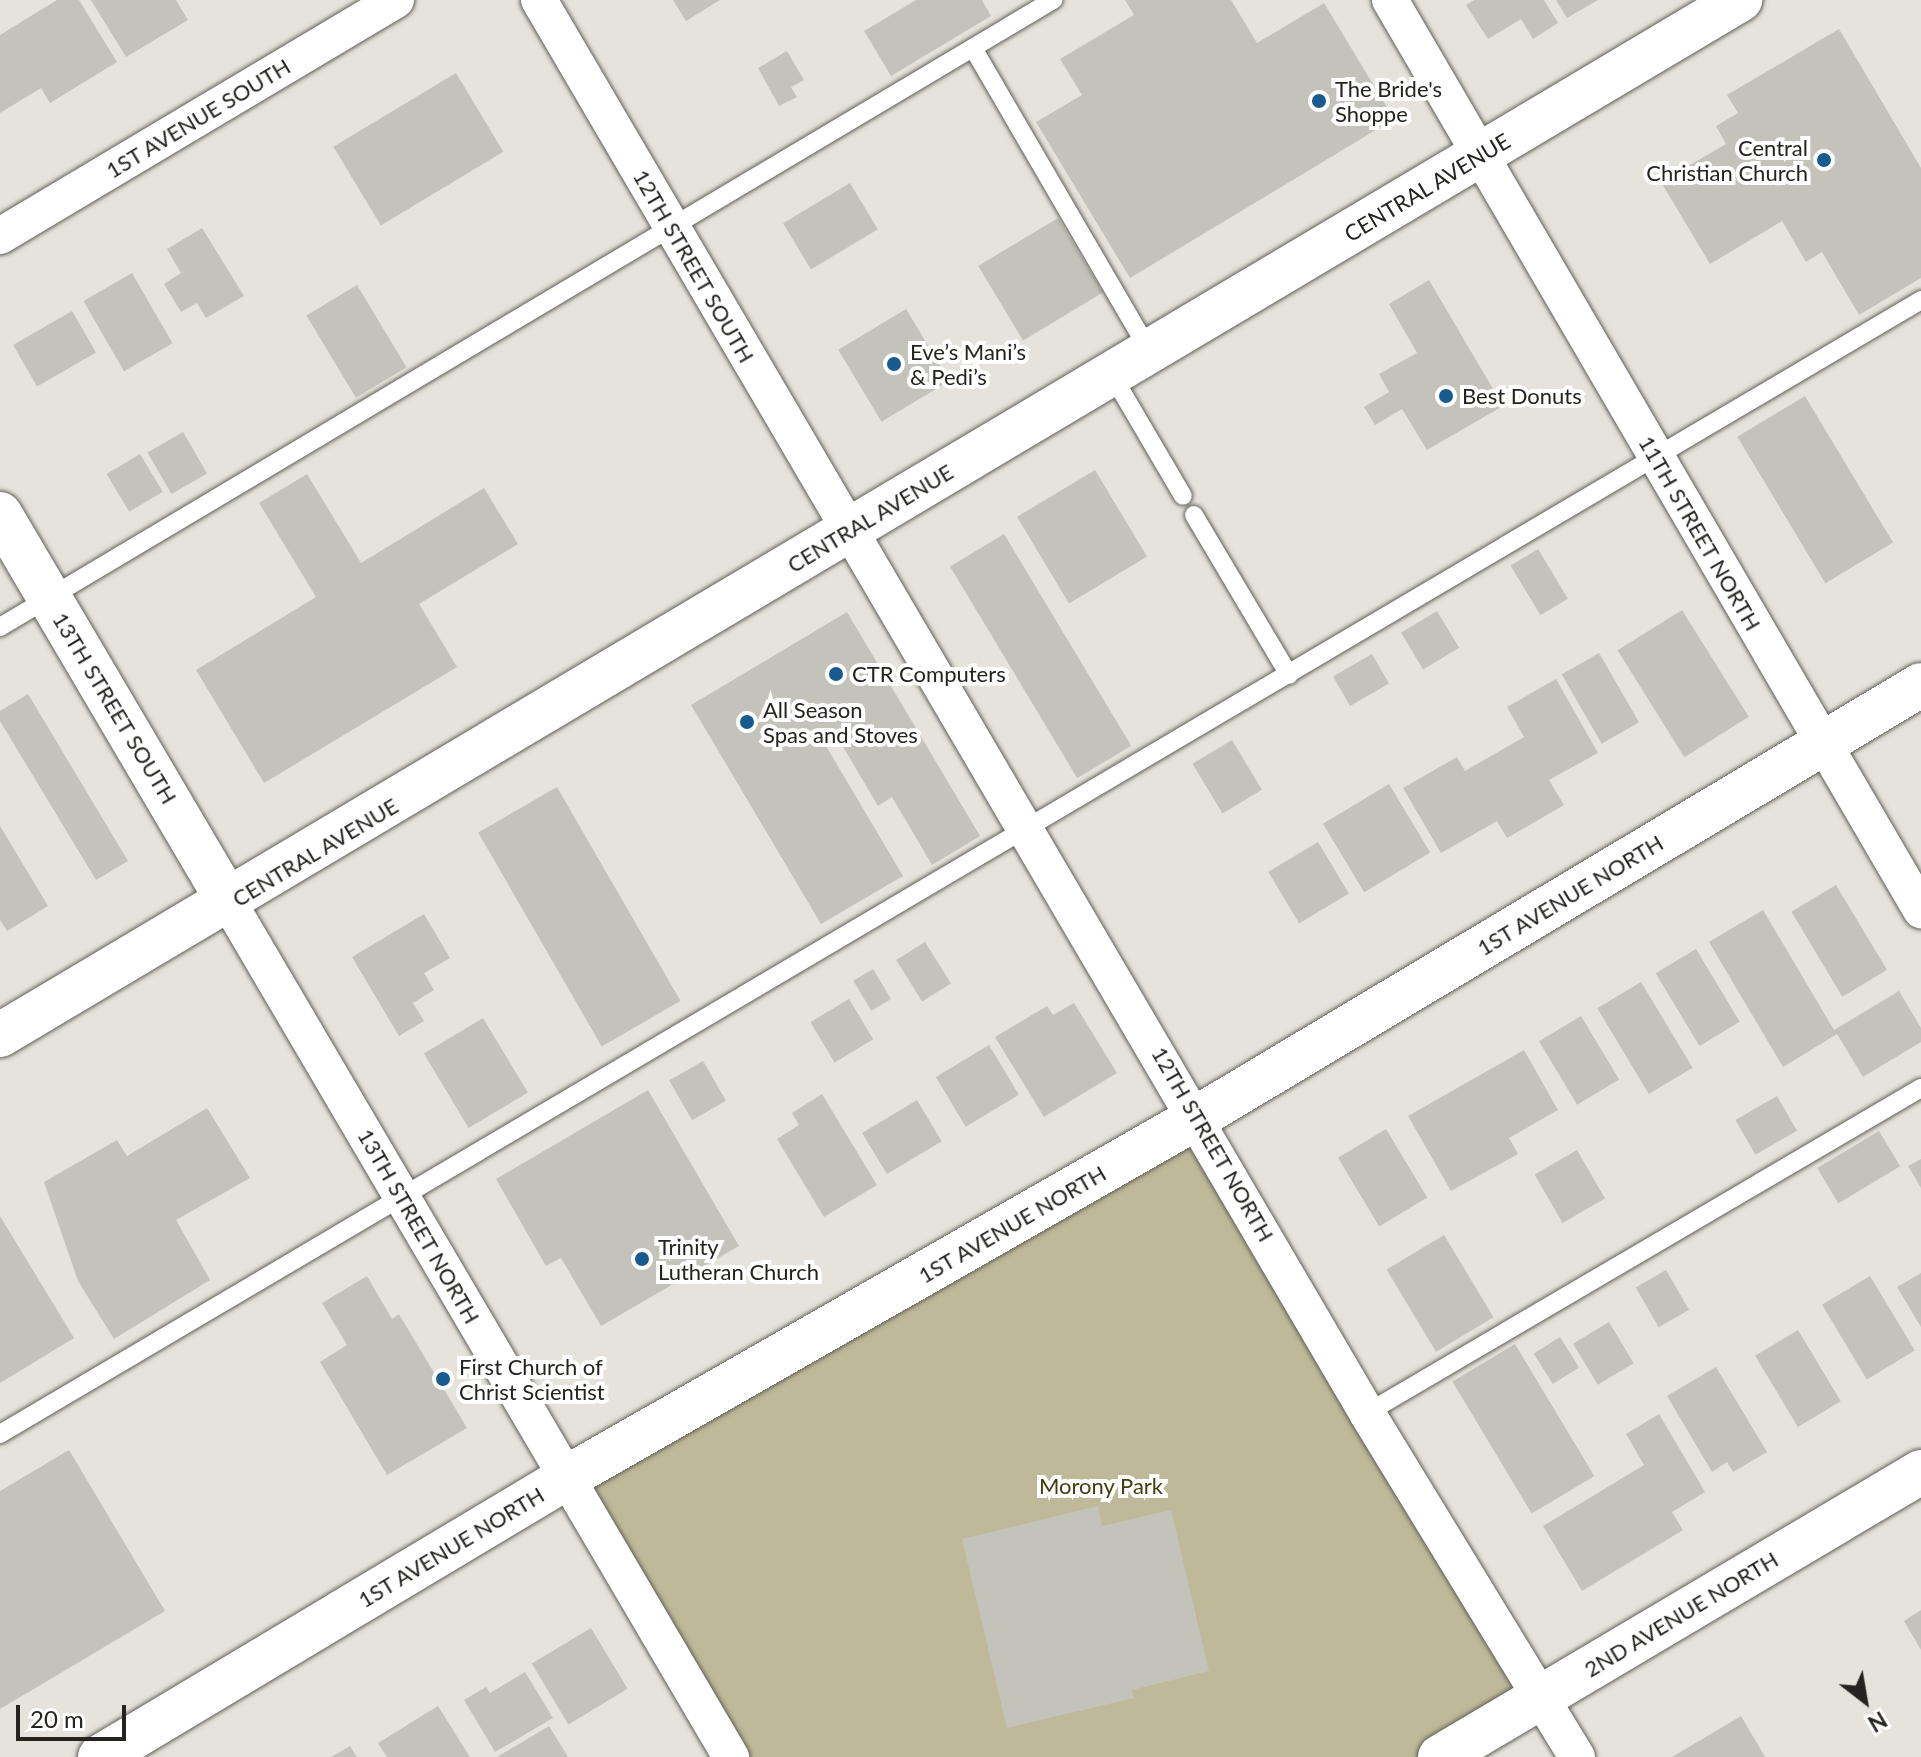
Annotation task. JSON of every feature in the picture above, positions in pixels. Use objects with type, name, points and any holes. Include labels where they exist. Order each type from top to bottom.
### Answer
[{"type":"main road","name":"CENTRAL AVENUE","points":[[0,1035],[229,903],[1740,0]]},
{"type":"main road","name":"13TH STREET SOUTH","points":[[0,514],[229,903]]},
{"type":"main road","name":"1ST AVENUE NORTH","points":[[100,1757],[566,1478],[1198,1117],[1921,685]]},
{"type":"main road","name":"2ND AVENUE NORTH","points":[[1440,1757],[1921,1472]]},
{"type":"street","name":"1ST AVENUE SOUTH","points":[[0,236],[396,0]]},
{"type":"street","name":"12TH STREET SOUTH","points":[[539,0],[849,531]]},
{"type":"street","name":"11TH STREET NORTH","points":[[1390,0],[1482,154],[1821,745],[1921,910]]},
{"type":"street","name":"12TH STREET NORTH","points":[[849,531],[1198,1117],[1367,1413],[1577,1757]]},
{"type":"street","name":"13TH STREET NORTH","points":[[229,903],[731,1757]]},
{"type":"lane","points":[[0,627],[1053,0]]},
{"type":"lane","points":[[973,48],[1150,352]]},
{"type":"lane","points":[[0,1434],[1921,300]]},
{"type":"lane","points":[[1112,375],[1183,496]]},
{"type":"lane","points":[[1194,515],[1289,675]]},
{"type":"lane","points":[[1367,1413],[1921,1088]]},
{"type":"green space","name":"Morony Park","points":[[1198,1117],[1542,1696],[1440,1757],[731,1757],[566,1478]]},
{"type":"building","points":[[57,0],[79,0],[117,62],[50,103],[41,88],[0,113],[0,35]]},
{"type":"building","points":[[91,0],[176,0],[188,20],[126,57]]},
{"type":"building","points":[[673,0],[720,0],[686,21]]},
{"type":"building","points":[[916,0],[982,0],[991,16],[891,76],[864,31]]},
{"type":"building","points":[[1125,0],[1231,0],[1257,43],[1324,3],[1394,119],[1130,278],[1036,122],[1082,95],[1060,59],[1134,15]]},
{"type":"building","points":[[1474,0],[1544,0],[1558,23],[1533,39],[1521,19],[1488,39],[1466,5]]},
{"type":"building","points":[[1556,0],[1598,0],[1567,18]]},
{"type":"building","points":[[1839,29],[1921,168],[1921,278],[1859,315],[1822,252],[1806,262],[1782,221],[1710,264],[1661,182],[1726,144],[1716,126],[1738,113],[1727,95]]},
{"type":"building","points":[[787,51],[804,80],[791,87],[797,97],[779,106],[758,68]]},
{"type":"building","points":[[456,73],[503,152],[381,226],[333,147]]},
{"type":"building","points":[[850,183],[878,229],[811,269],[783,223]]},
{"type":"building","points":[[1058,218],[1103,293],[1023,340],[978,266]]},
{"type":"building","points":[[202,228],[244,296],[206,318],[197,303],[181,312],[164,284],[181,273],[167,249]]},
{"type":"building","points":[[132,273],[172,343],[124,371],[84,301]]},
{"type":"building","points":[[1429,280],[1503,406],[1427,450],[1402,409],[1375,425],[1364,407],[1389,392],[1379,374],[1417,353],[1389,304]]},
{"type":"building","points":[[357,285],[406,367],[356,398],[306,315]]},
{"type":"building","points":[[906,309],[949,381],[882,422],[838,350]]},
{"type":"building","points":[[72,311],[96,353],[37,387],[13,345]]},
{"type":"building","points":[[1805,396],[1893,543],[1825,583],[1737,437]]},
{"type":"building","points":[[183,432],[207,474],[171,494],[147,452]]},
{"type":"building","points":[[140,454],[163,492],[129,512],[107,474]]},
{"type":"building","points":[[1095,470],[1147,557],[1069,603],[1017,517]]},
{"type":"building","points":[[307,474],[361,563],[484,488],[518,544],[419,604],[457,667],[264,783],[196,670],[316,597],[259,503]]},
{"type":"building","points":[[1004,534],[1131,746],[1077,778],[950,566]]},
{"type":"building","points":[[1538,549],[1568,599],[1540,615],[1511,565]]},
{"type":"building","points":[[1682,610],[1749,717],[1684,757],[1618,650]]},
{"type":"building","points":[[1437,611],[1459,648],[1423,669],[1401,633]]},
{"type":"building","points":[[847,612],[980,836],[932,865],[892,797],[878,806],[835,733],[823,741],[903,876],[821,924],[691,705]]},
{"type":"building","points":[[1599,653],[1639,722],[1602,744],[1562,674]]},
{"type":"building","points":[[1372,654],[1389,683],[1350,706],[1333,676]]},
{"type":"building","points":[[1556,679],[1598,753],[1549,780],[1564,805],[1507,838],[1497,821],[1441,853],[1403,788],[1457,757],[1465,771],[1524,737],[1507,707]]},
{"type":"building","points":[[28,694],[128,861],[96,880],[0,721],[0,711]]},
{"type":"building","points":[[1232,740],[1262,790],[1222,813],[1193,764]]},
{"type":"building","points":[[1389,784],[1430,853],[1364,892],[1323,824]]},
{"type":"building","points":[[557,787],[681,1001],[602,1046],[478,832]]},
{"type":"building","points":[[0,826],[48,906],[7,931],[0,920]]},
{"type":"building","points":[[1318,842],[1349,893],[1299,923],[1268,872]]},
{"type":"building","points":[[1836,885],[1887,970],[1842,997],[1791,912]]},
{"type":"building","points":[[1763,910],[1834,1030],[1899,991],[1921,1028],[1921,1042],[1863,1077],[1837,1034],[1783,1067],[1709,942]]},
{"type":"building","points":[[424,914],[450,958],[424,973],[434,990],[413,1003],[424,1021],[399,1036],[352,957]]},
{"type":"building","points":[[925,942],[951,984],[922,1002],[896,960]]},
{"type":"building","points":[[1696,949],[1740,1022],[1699,1046],[1656,973]]},
{"type":"building","points":[[873,969],[891,999],[871,1011],[853,981]]},
{"type":"building","points":[[1641,982],[1693,1068],[1649,1094],[1597,1008]]},
{"type":"building","points":[[849,999],[873,1039],[835,1062],[810,1022]]},
{"type":"building","points":[[1074,1003],[1117,1073],[1044,1117],[995,1037],[1047,1006],[1053,1015]]},
{"type":"building","points":[[1581,1016],[1619,1079],[1577,1105],[1539,1041]]},
{"type":"building","points":[[483,1018],[528,1093],[469,1128],[424,1054]]},
{"type":"building","points":[[989,1045],[1019,1095],[966,1127],[936,1077]]},
{"type":"building","points":[[1524,1050],[1558,1110],[1509,1138],[1518,1154],[1451,1191],[1408,1116]]},
{"type":"building","points":[[703,1061],[726,1101],[692,1120],[669,1080]]},
{"type":"building","points":[[648,1090],[739,1246],[601,1326],[561,1258],[546,1266],[496,1179]]},
{"type":"building","points":[[822,1094],[877,1185],[824,1217],[777,1139],[799,1125],[792,1113]]},
{"type":"building","points":[[1777,1096],[1797,1131],[1755,1155],[1735,1120]]},
{"type":"building","points":[[917,1100],[942,1141],[887,1174],[862,1133]]},
{"type":"building","points":[[207,1108],[250,1178],[176,1220],[210,1280],[114,1339],[78,1281],[44,1182],[117,1140],[127,1156]]},
{"type":"building","points":[[1386,1129],[1427,1198],[1379,1226],[1338,1158]]},
{"type":"building","points":[[1879,1131],[1900,1166],[1838,1203],[1817,1168]]},
{"type":"building","points":[[1577,1150],[1605,1198],[1563,1223],[1535,1174]]},
{"type":"building","points":[[1921,1159],[1921,1188],[1908,1166]]},
{"type":"building","points":[[0,1216],[74,1338],[0,1383]]},
{"type":"building","points":[[1444,1235],[1493,1317],[1436,1352],[1387,1270]]},
{"type":"building","points":[[1666,1270],[1689,1310],[1659,1327],[1636,1288]]},
{"type":"building","points":[[1921,1273],[1921,1327],[1897,1287]]},
{"type":"building","points":[[367,1276],[392,1319],[399,1314],[467,1428],[387,1475],[320,1362],[347,1345],[322,1303]]},
{"type":"building","points":[[1870,1276],[1915,1351],[1867,1379],[1822,1305]]},
{"type":"building","points":[[1609,1322],[1634,1363],[1598,1385],[1573,1344]]},
{"type":"building","points":[[1798,1330],[1841,1401],[1798,1427],[1755,1356]]},
{"type":"building","points":[[1560,1337],[1579,1368],[1553,1384],[1534,1353]]},
{"type":"building","points":[[1515,1344],[1594,1476],[1532,1514],[1452,1382]]},
{"type":"building","points":[[1716,1367],[1767,1452],[1733,1472],[1727,1462],[1712,1472],[1667,1396]]},
{"type":"building","points":[[1659,1414],[1705,1492],[1672,1512],[1683,1530],[1582,1591],[1543,1526],[1644,1465],[1626,1434]]},
{"type":"building","points":[[69,1450],[165,1611],[0,1709],[0,1491]]},
{"type":"building","points":[[1098,1506],[1102,1526],[1171,1510],[1209,1671],[1132,1690],[1134,1698],[1007,1728],[962,1539]]},
{"type":"building","points":[[1921,1610],[1921,1650],[1904,1621]]},
{"type":"building","points":[[591,1628],[628,1689],[568,1724],[532,1664]]},
{"type":"building","points":[[525,1672],[553,1718],[495,1752],[464,1700],[486,1687],[490,1693]]},
{"type":"building","points":[[438,1706],[470,1757],[387,1757],[378,1743]]},
{"type":"building","points":[[1741,1716],[1765,1757],[1672,1757]]},
{"type":"building","points":[[549,1726],[568,1757],[497,1757]]},
{"type":"building","points":[[350,1746],[357,1757],[331,1757]]},
{"type":"place","name":"The Bride's Shoppe","points":[[1319,101]]},
{"type":"place","name":"Central Christian Church","points":[[1824,160]]},
{"type":"place","name":"Eve’s Mani’s & Pedi’s","points":[[894,364]]},
{"type":"place","name":"Best Donuts","points":[[1446,396]]},
{"type":"place","name":"CTR Computers","points":[[836,674]]},
{"type":"place","name":"All Season Spas and Stoves","points":[[747,722]]},
{"type":"place","name":"Trinity Lutheran Church","points":[[642,1259]]},
{"type":"place","name":"First Church of Christ Scientist","points":[[443,1379]]}]
